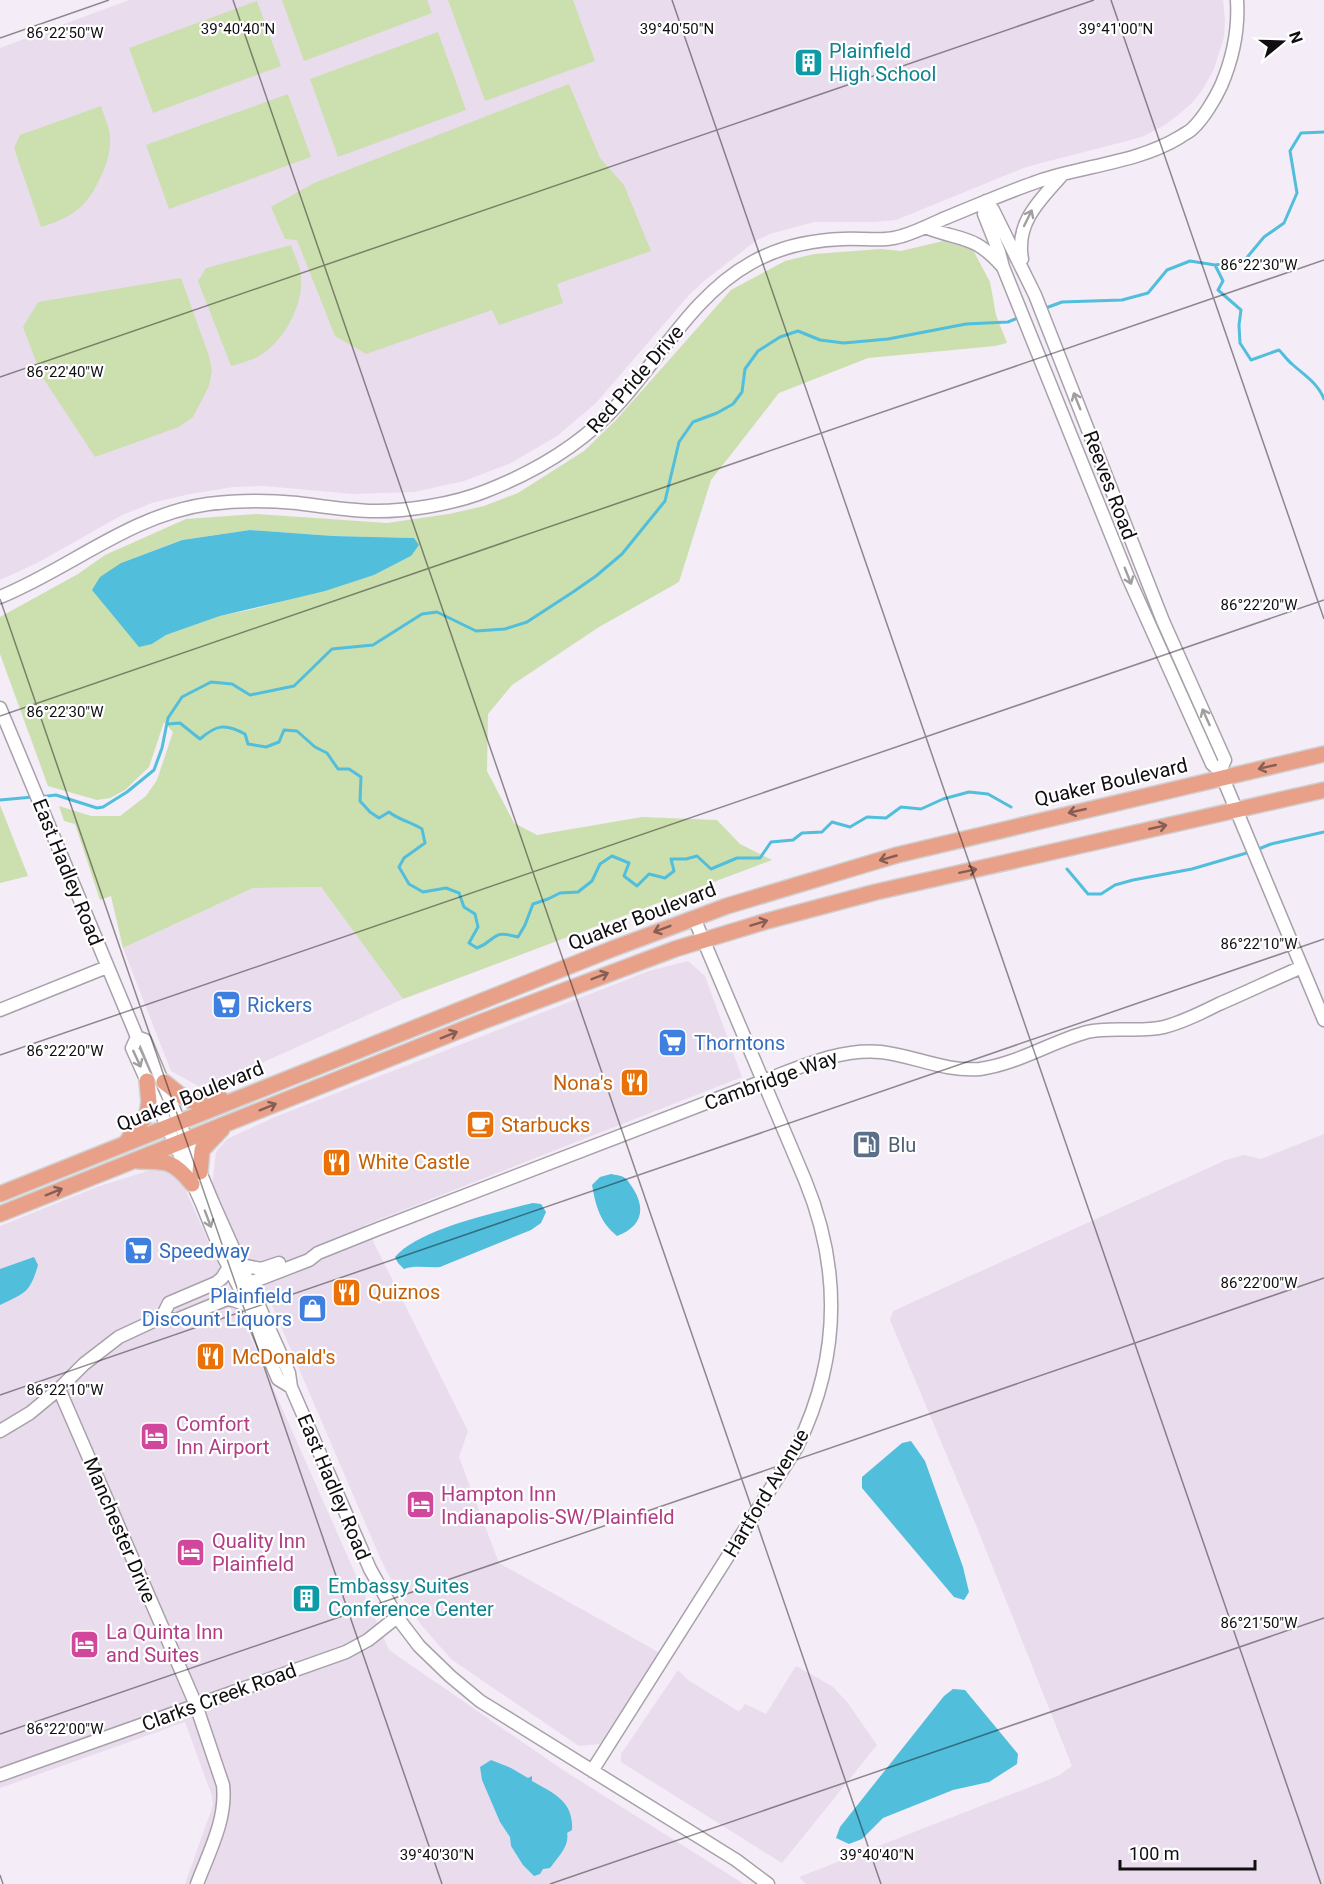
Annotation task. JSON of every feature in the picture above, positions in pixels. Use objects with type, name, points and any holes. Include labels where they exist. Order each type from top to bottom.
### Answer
[{"type":"main road","name":"Quaker Boulevard","points":[[0,1194],[622,945],[778,890],[897,855],[1221,774],[1324,754]]},
{"type":"main road","name":"Quaker Boulevard","points":[[0,1214],[583,982],[703,941],[767,921],[876,892],[1324,790]]},
{"type":"main road","points":[[125,1144],[147,1114],[149,1102],[147,1081]]},
{"type":"main road","points":[[164,1082],[185,1099],[198,1103],[256,1092]]},
{"type":"main road","points":[[132,1161],[154,1161],[173,1165],[196,1178],[202,1150],[212,1137],[228,1123]]},
{"type":"street","points":[[986,201],[1042,179],[1143,154],[1164,146],[1192,129],[1216,98],[1229,68],[1238,33],[1237,0]]},
{"type":"street","points":[[1024,272],[1020,248],[1025,222],[1041,198],[1064,174]]},
{"type":"street","name":"Red Pride Drive","points":[[0,597],[45,577],[113,536],[145,522],[204,505],[236,501],[271,501],[373,511],[425,506],[482,493],[531,471],[574,445],[597,426],[684,322],[733,274],[751,263],[779,249],[789,247],[841,239],[900,237],[986,201]]},
{"type":"street","name":"Reeves Road","points":[[986,201],[984,214],[1003,267],[1141,607],[1212,764],[1221,774],[1324,1020]]},
{"type":"street","name":"Reeves Road","points":[[986,201],[993,210],[1044,316],[1163,621],[1225,760],[1221,774]]},
{"type":"street","points":[[925,227],[940,233],[969,239],[981,245],[1003,267]]},
{"type":"street","name":"East Hadley Road","points":[[0,708],[137,1037],[145,1040],[164,1082],[180,1142],[235,1266],[289,1374],[291,1387],[365,1560],[397,1617],[433,1661],[480,1701],[736,1860],[768,1884]]},
{"type":"street","name":"Hartford Avenue","points":[[592,1771],[797,1447],[812,1415],[825,1371],[829,1345],[832,1310],[824,1235],[807,1184],[694,918]]},
{"type":"street","points":[[0,1010],[107,967]]},
{"type":"street","name":"Cambridge Way","points":[[244,1285],[309,1260],[318,1253],[763,1081],[839,1054],[862,1051],[884,1053],[955,1069],[987,1068],[1086,1032],[1167,1026],[1302,967]]},
{"type":"street","name":"East Hadley Road","points":[[137,1037],[132,1048],[147,1081],[174,1125]]},
{"type":"street","name":"Cambridge Way","points":[[235,1266],[261,1269],[305,1252],[318,1253]]},
{"type":"street","points":[[0,1431],[30,1413],[84,1364],[119,1337],[162,1317],[169,1304],[216,1283],[235,1266]]},
{"type":"street","name":"East Hadley Road","points":[[244,1285],[247,1305],[278,1379],[291,1387]]},
{"type":"street","points":[[162,1317],[176,1320],[227,1299],[247,1305]]},
{"type":"street","name":"Manchester Drive","points":[[59,1389],[196,1705],[221,1778],[225,1798],[222,1817],[197,1884]]},
{"type":"street","name":"Clarks Creek Road","points":[[0,1775],[346,1652],[368,1640],[397,1617]]},
{"type":"shaded area","points":[[129,0],[1223,0],[1225,20],[1224,37],[1214,69],[1203,89],[1178,115],[1142,137],[1026,167],[896,220],[814,222],[770,234],[757,240],[689,295],[596,403],[557,436],[511,463],[464,481],[414,492],[353,494],[264,486],[234,487],[190,494],[152,503],[122,515],[39,562],[0,580],[0,48]]},
{"type":"shaded area","points":[[321,887],[403,999],[204,1089],[171,1071],[123,948],[253,888]]},
{"type":"shaded area","points":[[688,961],[705,976],[742,1077],[365,1225],[468,1431],[459,1457],[499,1563],[660,1653],[600,1744],[579,1746],[452,1660],[422,1626],[395,1587],[382,1562],[267,1294],[242,1258],[212,1186],[216,1152],[227,1139],[275,1117],[649,971]]},
{"type":"shaded area","points":[[1324,1134],[1324,1884],[806,1884],[799,1877],[1058,1776],[1072,1766],[976,1525],[890,1320],[893,1311],[1226,1160],[1244,1155],[1261,1159]]},
{"type":"shaded area","points":[[160,1167],[179,1175],[389,1650],[563,1770],[744,1884],[185,1884],[213,1805],[212,1796],[185,1722],[0,1788],[0,1226],[97,1187]]},
{"type":"shaded area","points":[[796,1666],[832,1686],[847,1702],[877,1745],[782,1863],[621,1762],[621,1754],[678,1670],[688,1680],[738,1711],[745,1704],[766,1714]]},
{"type":"green space","points":[[282,0],[427,0],[432,13],[304,61]]},
{"type":"green space","points":[[448,0],[573,0],[595,61],[485,101]]},
{"type":"green space","points":[[257,1],[281,66],[153,113],[129,48]]},
{"type":"green space","points":[[438,32],[466,110],[338,157],[310,79]]},
{"type":"green space","points":[[569,84],[600,158],[624,185],[651,251],[557,284],[563,303],[499,325],[492,310],[366,354],[335,336],[297,240],[285,239],[271,207],[314,183]]},
{"type":"green space","points":[[288,94],[311,157],[169,209],[146,145]]},
{"type":"green space","points":[[101,106],[109,130],[110,143],[107,161],[97,185],[79,209],[41,227],[14,148],[20,135]]},
{"type":"green space","points":[[943,241],[973,250],[990,282],[996,315],[1007,343],[868,358],[779,393],[711,480],[679,582],[599,627],[512,685],[488,714],[487,771],[514,823],[537,835],[642,817],[717,820],[740,844],[772,860],[403,999],[321,887],[253,888],[123,948],[111,896],[100,900],[75,824],[64,821],[59,806],[91,816],[120,816],[146,796],[157,780],[173,732],[164,722],[149,767],[125,790],[110,798],[97,800],[48,786],[0,654],[0,617],[78,574],[105,555],[186,519],[257,514],[387,523],[449,514],[484,506],[518,493],[584,451],[616,420],[731,290],[785,261],[814,254],[881,249],[901,251]],"holes":[[[250,530],[333,536],[414,538],[411,556],[374,575],[258,608],[220,616],[166,635],[152,644],[121,563],[181,540]]]},
{"type":"green space","points":[[291,245],[301,277],[299,300],[295,313],[273,346],[263,354],[231,366],[198,281],[206,268]]},
{"type":"green space","points":[[181,278],[209,356],[212,371],[209,386],[193,417],[179,427],[95,457],[41,375],[23,327],[38,302]]},
{"type":"green space","points":[[0,805],[28,876],[0,883]]},
{"type":"water","points":[[250,530],[333,536],[414,538],[419,545],[411,556],[374,575],[325,591],[220,616],[166,635],[152,644],[139,647],[92,590],[100,577],[121,563],[182,540]]},
{"type":"water","points":[[611,1174],[622,1176],[628,1181],[640,1205],[639,1218],[635,1224],[625,1233],[617,1236],[606,1225],[600,1214],[592,1185],[600,1177]]},
{"type":"water","points":[[533,1203],[541,1204],[546,1212],[541,1223],[531,1230],[440,1267],[404,1269],[395,1257],[406,1247],[439,1230]]},
{"type":"water","points":[[34,1257],[38,1265],[29,1287],[0,1305],[0,1269]]},
{"type":"water","points":[[911,1441],[925,1461],[963,1567],[969,1592],[964,1600],[954,1597],[862,1488],[862,1477],[902,1443]]},
{"type":"water","points":[[953,1689],[965,1690],[1018,1754],[1017,1764],[989,1782],[953,1790],[883,1818],[862,1839],[849,1844],[836,1838],[840,1827],[944,1696]]},
{"type":"water","points":[[491,1760],[528,1778],[532,1776],[532,1781],[561,1799],[570,1812],[572,1830],[567,1833],[567,1843],[550,1868],[543,1869],[540,1874],[534,1876],[523,1865],[500,1822],[482,1780],[480,1767]]},
{"type":"waterway","points":[[1043,309],[1062,302],[1122,300],[1148,293],[1167,270],[1190,261],[1215,265],[1244,261],[1264,237],[1284,223],[1297,193],[1290,151],[1301,133],[1324,132]]},
{"type":"waterway","points":[[1215,265],[1223,281],[1218,290],[1241,310],[1240,343],[1251,360],[1279,350],[1314,384],[1324,399]]},
{"type":"waterway","points":[[39,797],[56,795],[97,808],[103,807],[127,792],[154,770],[162,748],[168,718],[182,697],[211,682],[232,684],[250,695],[294,686],[332,649],[373,645],[422,614],[437,612],[476,631],[505,629],[527,622],[596,576],[622,554],[665,501],[679,442],[693,422],[733,404],[742,392],[745,369],[758,351],[780,337],[798,331],[820,340],[844,343],[888,339],[966,324],[1008,322],[1020,317]]},
{"type":"waterway","points":[[168,724],[180,723],[200,739],[216,728],[232,728],[245,734],[248,744],[266,747],[279,742],[284,730],[297,731],[315,747],[327,753],[338,769],[349,769],[361,777],[360,801],[370,812],[379,818],[389,812],[422,829],[425,843],[404,858],[399,867],[409,884],[423,892],[446,888],[459,893],[464,907],[475,914],[478,927],[469,943],[477,948],[498,935],[518,937],[533,904],[560,893],[578,892],[592,881],[600,864],[612,856],[629,863],[624,876],[637,886],[649,874],[665,878],[674,871],[671,859],[697,856],[711,869],[737,858],[760,858],[771,842],[793,840],[802,833],[822,832],[832,822],[850,827],[867,817],[886,818],[901,807],[921,809],[943,799],[969,792],[988,794],[1011,807]]},
{"type":"waterway","points":[[0,800],[33,797]]},
{"type":"waterway","points":[[1256,850],[1271,844],[1324,832]]},
{"type":"waterway","points":[[1067,869],[1088,894],[1101,894],[1115,885],[1192,869],[1250,852]]},
{"type":"place","name":"Plainfield High School","points":[[808,62]]},
{"type":"place","name":"Rickers","points":[[226,1005]]},
{"type":"place","name":"Thorntons","points":[[673,1043]]},
{"type":"place","name":"Nona's","points":[[634,1083]]},
{"type":"place","name":"Starbucks","points":[[480,1125]]},
{"type":"place","name":"Blu","points":[[867,1145]]},
{"type":"place","name":"White Castle","points":[[337,1162]]},
{"type":"place","name":"Speedway","points":[[138,1251]]},
{"type":"place","name":"Quiznos","points":[[347,1292]]},
{"type":"place","name":"Plainfield Discount Liquors","points":[[313,1308]]},
{"type":"place","name":"McDonald's","points":[[211,1357]]},
{"type":"place","name":"Comfort Inn Airport","points":[[155,1436]]},
{"type":"place","name":"Hampton Inn Indianapolis-SW/Plainfield","points":[[420,1505]]},
{"type":"place","name":"Quality Inn Plainfield","points":[[191,1553]]},
{"type":"place","name":"Embassy Suites Conference Center","points":[[307,1598]]},
{"type":"place","name":"La Quinta Inn and Suites","points":[[85,1644]]}]
